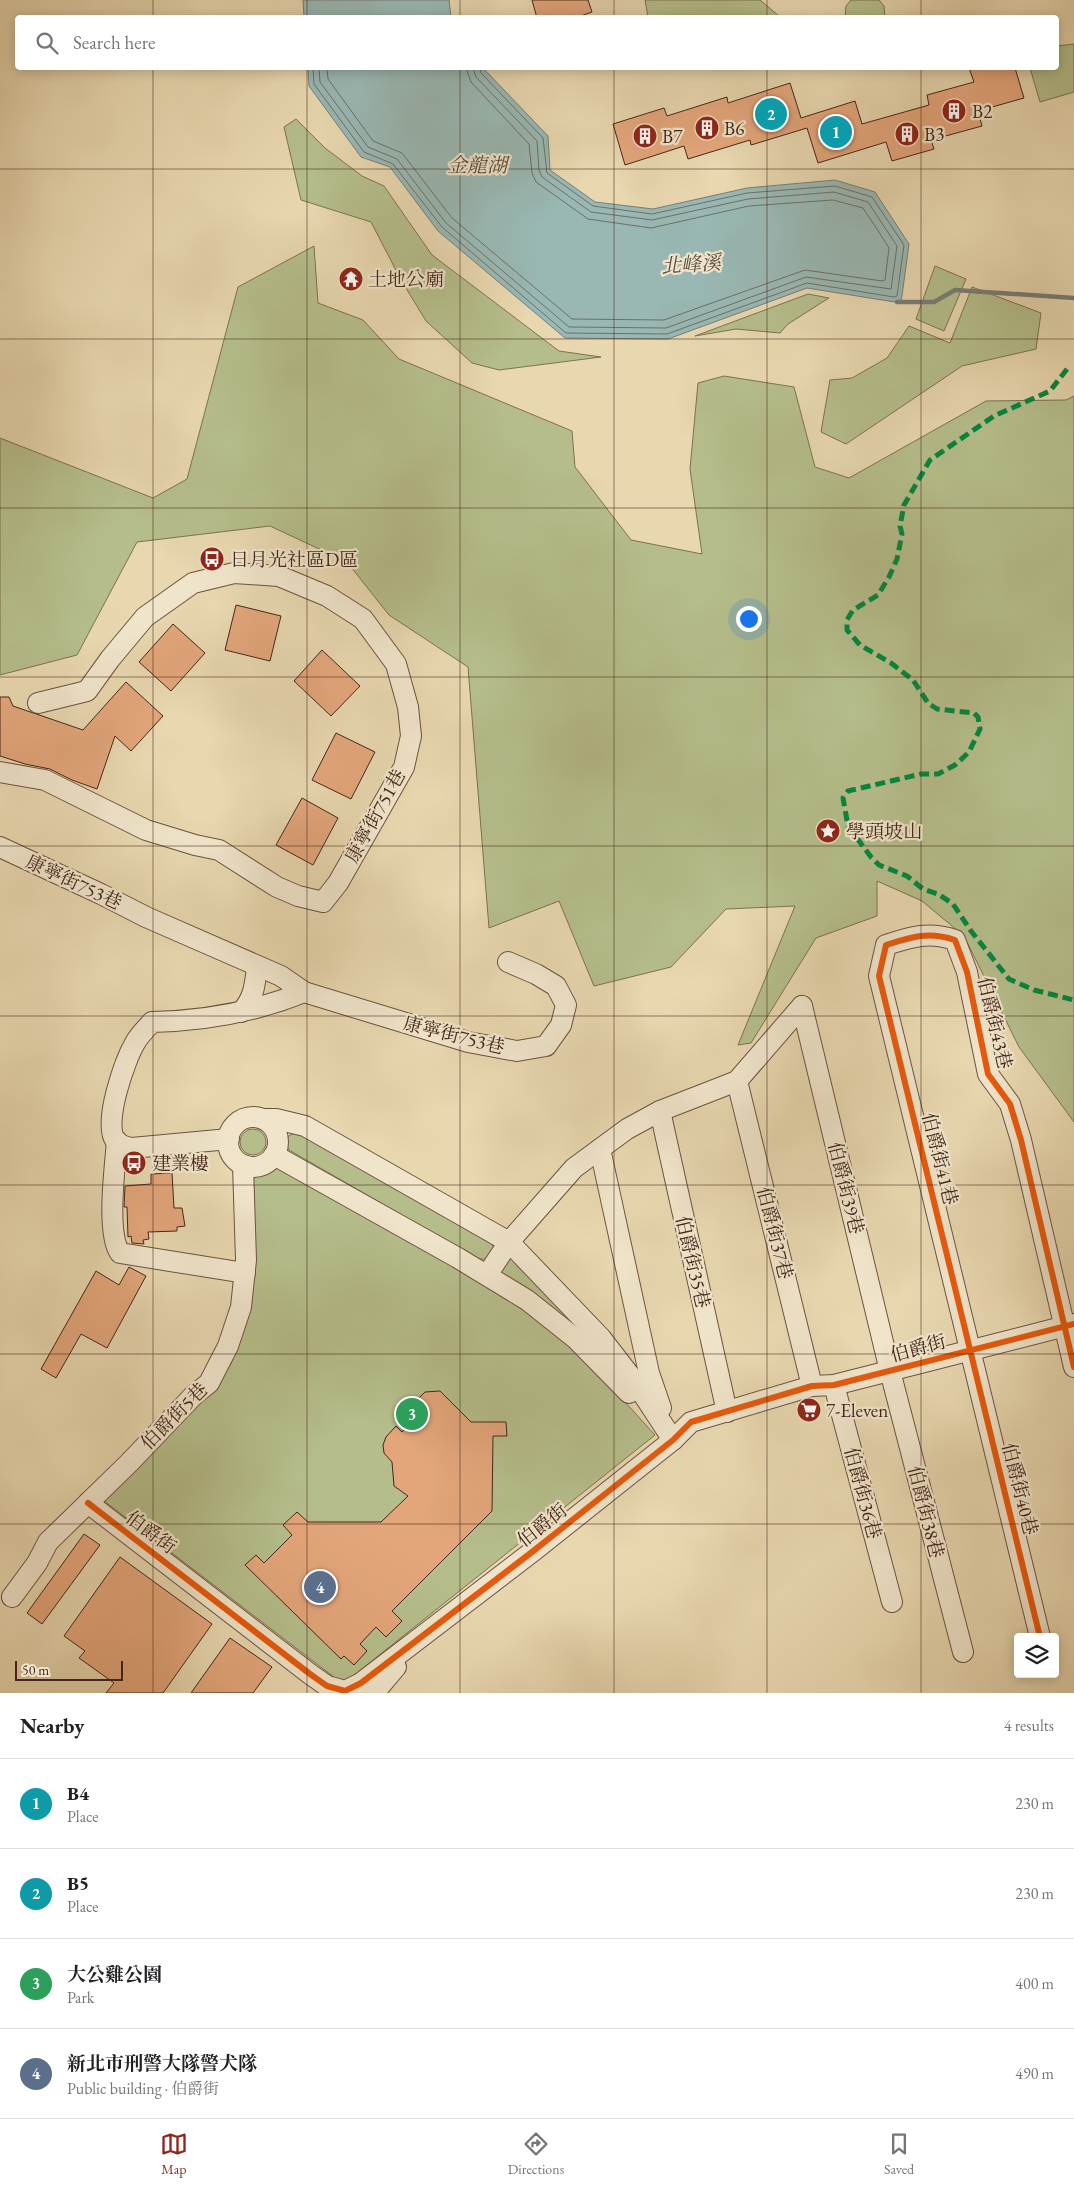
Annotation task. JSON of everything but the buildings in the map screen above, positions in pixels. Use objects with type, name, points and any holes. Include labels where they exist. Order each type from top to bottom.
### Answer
[{"type":"street","name":"康寧街751巷","points":[[0,772],[45,780],[146,830],[195,845],[220,850],[277,887],[298,896],[323,902],[338,883],[404,767],[411,736],[408,707],[396,664],[363,619],[327,596],[279,576],[234,573],[192,583],[145,617],[110,659],[87,691],[38,702]]},
{"type":"street","name":"康寧街753巷","points":[[0,847],[146,917],[288,979],[304,992],[468,1042],[517,1051],[546,1046],[561,1025],[566,1005],[556,986],[536,974],[508,962]]},
{"type":"street","name":"伯爵街43巷","points":[[879,976],[886,945],[908,938],[938,934],[954,940],[968,972],[988,1074],[1010,1104],[1021,1140],[1069,1325]]},
{"type":"street","points":[[241,1012],[249,1004],[254,993],[257,967]]},
{"type":"street","name":"伯爵街41巷","points":[[879,976],[971,1349]]},
{"type":"street","points":[[245,1273],[120,1253],[114,1245],[113,1201],[117,1141],[112,1128],[116,1092],[124,1065],[136,1041],[152,1022],[188,1021],[241,1012],[282,1001],[304,992]]},
{"type":"street","name":"伯爵街39巷","points":[[737,1080],[802,1006],[890,1371]]},
{"type":"street","points":[[487,1275],[509,1242],[574,1168],[627,1129],[660,1111],[737,1080]]},
{"type":"street","name":"伯爵街37巷","points":[[737,1080],[812,1386]]},
{"type":"street","name":"伯爵街35巷","points":[[660,1111],[727,1412]]},
{"type":"street","points":[[263,1119],[270,1124],[278,1139],[274,1155],[262,1165],[254,1167],[243,1165],[233,1158],[229,1150],[228,1139],[233,1127],[240,1121],[247,1118],[276,1119],[305,1126],[509,1242],[600,1338],[635,1382],[673,1440]]},
{"type":"street","points":[[117,1141],[123,1146],[132,1148],[228,1139]]},
{"type":"street","points":[[600,1149],[649,1373],[673,1440]]},
{"type":"street","points":[[274,1155],[487,1275],[527,1300],[576,1339],[673,1440]]},
{"type":"street","name":"伯爵街5巷","points":[[88,1503],[194,1395],[209,1383],[228,1346],[241,1307],[245,1273],[243,1165]]},
{"type":"street","points":[[1069,1325],[1074,1366]]},
{"type":"street","name":"伯爵街","points":[[88,1503],[310,1674],[337,1690],[345,1691],[361,1683],[419,1638],[673,1440],[691,1422],[812,1386],[834,1385],[1069,1325]]},
{"type":"street","name":"伯爵街40巷","points":[[971,1349],[1039,1633]]},
{"type":"street","name":"伯爵街38巷","points":[[890,1371],[962,1652]]},
{"type":"street","name":"伯爵街36巷","points":[[834,1385],[892,1602]]},
{"type":"street","points":[[12,1597],[48,1542],[88,1503]]},
{"type":"street","points":[[374,1693],[419,1638]]},
{"type":"green space","points":[[645,0],[760,0],[778,15],[648,15]]},
{"type":"green space","points":[[851,0],[879,0],[884,6],[885,15],[845,15],[846,6]]},
{"type":"green space","points":[[1074,44],[1074,92],[1040,102],[1031,70],[1059,70],[1059,46]]},
{"type":"green space","points":[[296,119],[325,148],[362,176],[384,186],[432,255],[559,351],[601,357],[499,370],[472,363],[426,321],[401,280],[371,222],[301,200],[284,127]]},
{"type":"green space","points":[[314,246],[318,303],[363,320],[399,359],[572,431],[575,467],[631,540],[702,554],[690,469],[698,383],[724,376],[794,387],[815,467],[849,478],[986,401],[1066,400],[1074,396],[1074,1122],[1019,1047],[964,936],[922,901],[877,881],[877,916],[816,938],[751,1043],[738,1045],[795,906],[726,909],[671,967],[594,986],[559,901],[489,928],[468,667],[389,615],[347,562],[270,526],[137,542],[77,655],[0,675],[0,438],[153,498],[187,479],[238,287]]},
{"type":"green space","points":[[935,266],[966,279],[944,331],[916,319]]},
{"type":"green space","points":[[972,287],[1041,313],[1036,349],[962,366],[846,444],[821,432],[830,380],[852,378],[887,358],[909,326],[950,343]]},
{"type":"green space","points":[[808,294],[829,298],[788,324],[780,333],[736,329],[695,336]]},
{"type":"green space","points":[[253,1129],[263,1132],[266,1142],[263,1152],[253,1155],[243,1152],[240,1142],[243,1132]]},
{"type":"green space","points":[[296,1132],[492,1243],[494,1250],[488,1259],[478,1259],[289,1150],[286,1144],[287,1137]]},
{"type":"green space","points":[[278,1164],[520,1303],[576,1348],[655,1435],[343,1684],[100,1498],[211,1393],[246,1313],[250,1172],[261,1173]]},
{"type":"green space","points":[[508,1258],[513,1260],[577,1327],[500,1273]]},
{"type":"water","points":[[303,0],[449,0],[451,15],[304,15]]},
{"type":"water","name":"金龍湖","points":[[308,70],[485,70],[548,136],[550,170],[595,202],[653,209],[747,188],[835,180],[875,192],[909,244],[901,303],[807,288],[668,339],[565,338],[438,231],[390,167],[361,157],[309,86]]},
{"type":"waterway","name":"北峰溪","points":[[897,302],[934,302],[955,290],[1074,298]]},
{"type":"marked path","points":[[1067,369],[1050,391],[994,416],[930,460],[904,505],[900,526],[902,534],[897,559],[889,577],[878,595],[853,610],[847,620],[847,630],[860,645],[891,663],[913,680],[928,703],[937,709],[974,713],[978,717],[980,729],[969,752],[955,765],[938,774],[921,774],[848,791],[843,798],[848,826],[871,857],[879,865],[907,876],[923,889],[938,894],[953,904],[971,931],[1009,979],[1034,990],[1074,1000]]},
{"type":"cycle path","points":[[1039,1633],[879,976],[886,945],[920,936],[945,937],[955,940],[967,972],[988,1074],[1010,1104],[1021,1140],[1074,1367]]},
{"type":"cycle path","points":[[88,1503],[310,1674],[327,1686],[345,1691],[361,1683],[532,1552],[673,1440],[691,1422],[812,1386],[834,1385],[1074,1324]]},
{"type":"place","name":"B2","points":[[954,111]]},
{"type":"place","name":"B5","points":[[771,114]]},
{"type":"place","name":"B6","points":[[707,128]]},
{"type":"place","name":"B4","points":[[836,132]]},
{"type":"place","name":"B3","points":[[907,134]]},
{"type":"place","name":"B7","points":[[645,136]]},
{"type":"place","name":"土地公廟","points":[[351,279]]},
{"type":"place","name":"日月光社區D區","points":[[212,559]]},
{"type":"place","name":"學頭坡山","points":[[828,831]]},
{"type":"place","name":"建業樓","points":[[134,1163]]},
{"type":"place","name":"7-Eleven","points":[[809,1410]]},
{"type":"place","name":"大公雞公園","points":[[412,1414]]},
{"type":"place","name":"新北市刑警大隊警犬隊","points":[[320,1587]]}]
